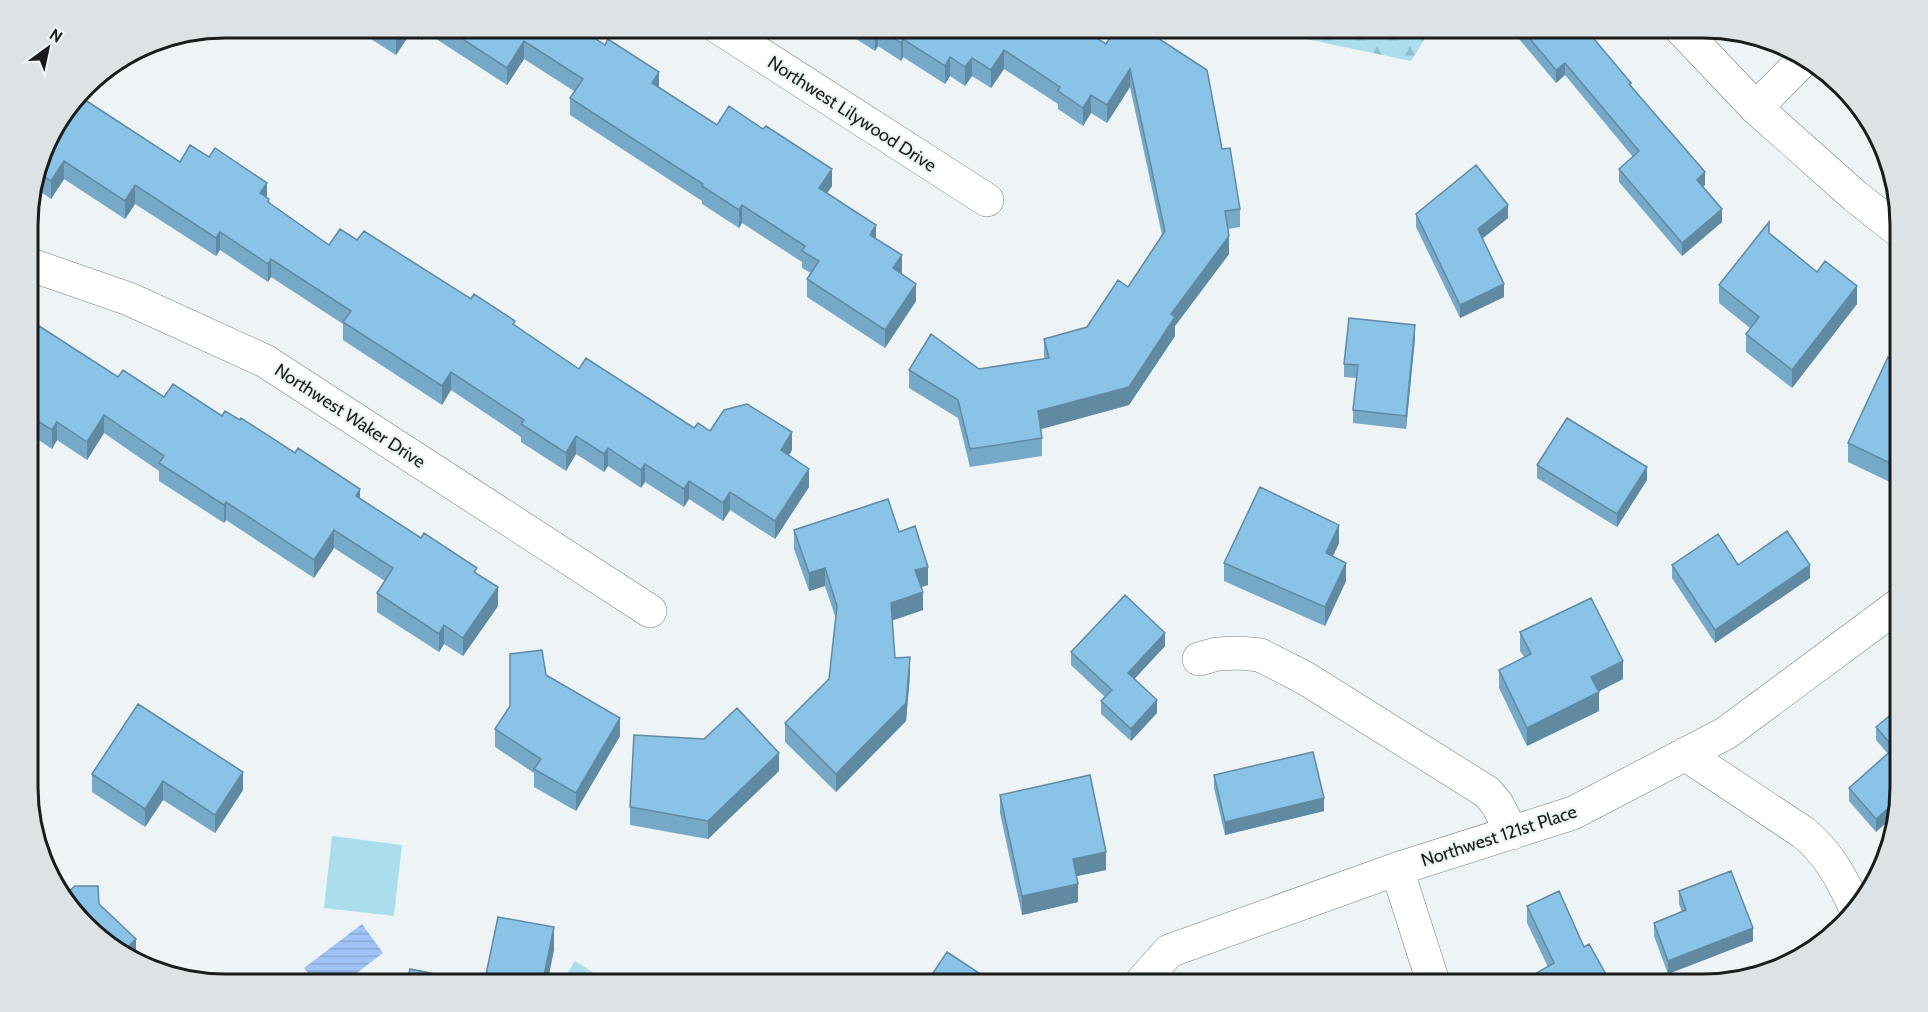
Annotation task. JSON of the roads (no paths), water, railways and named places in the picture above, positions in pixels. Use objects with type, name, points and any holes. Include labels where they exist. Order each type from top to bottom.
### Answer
[{"type":"street","name":"Northwest Lilywood Drive","points":[[735,38],[987,200]]},
{"type":"street","points":[[1689,38],[1756,108],[1855,196],[1890,224]]},
{"type":"street","points":[[1756,108],[1799,64]]},
{"type":"street","name":"Northwest Waker Drive","points":[[38,267],[129,299],[265,361],[650,611]]},
{"type":"street","name":"Northwest 121st Place","points":[[1148,974],[1169,951],[1397,869],[1573,813],[1726,733],[1890,611]]},
{"type":"street","points":[[1199,658],[1216,654],[1260,655],[1305,678],[1487,792],[1497,804],[1512,833]]},
{"type":"street","points":[[1685,754],[1820,846],[1833,863],[1852,901]]},
{"type":"street","points":[[1397,869],[1431,974]]}]
